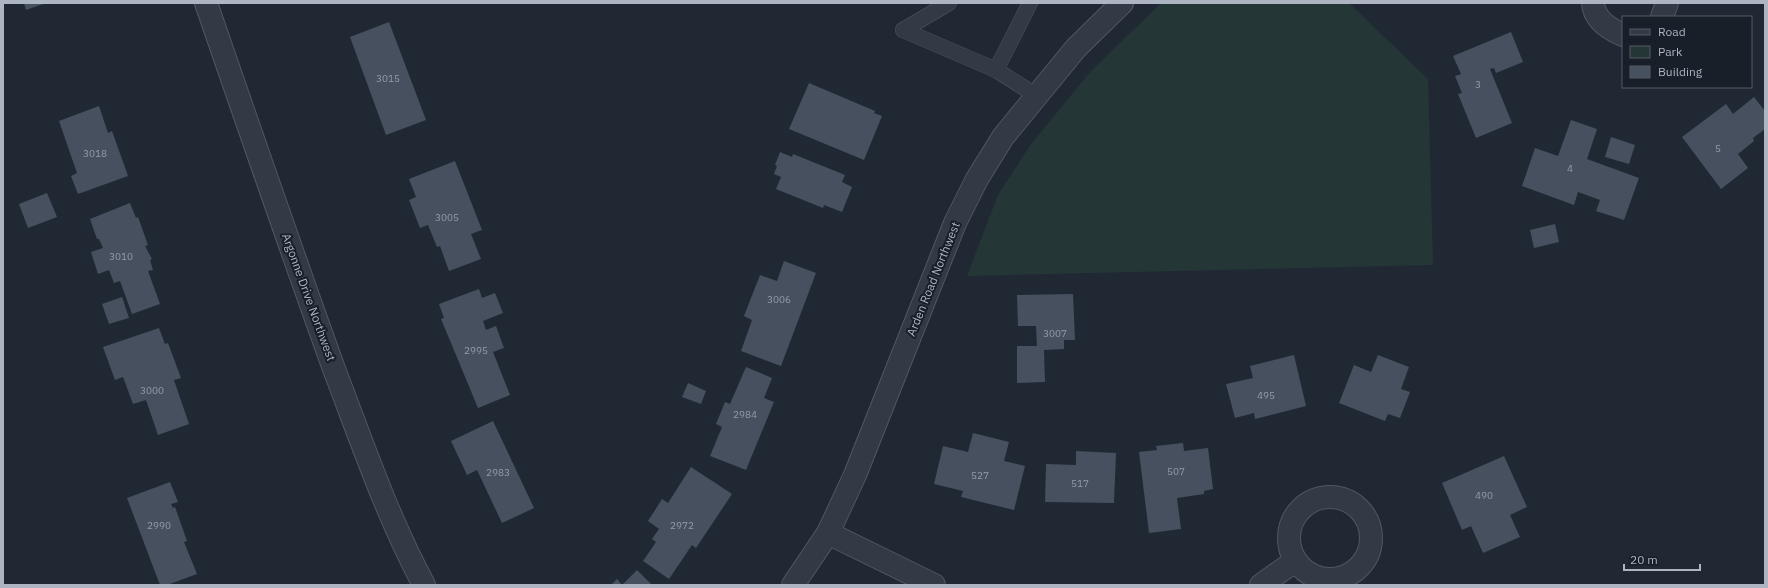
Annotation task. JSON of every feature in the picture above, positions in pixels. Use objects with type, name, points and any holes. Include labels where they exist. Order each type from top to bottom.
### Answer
[{"type":"street","name":"Argonne Drive Northwest","points":[[206,3],[323,337],[379,489],[407,554],[424,585]]},
{"type":"street","name":"Arden Road Northwest","points":[[793,585],[828,533],[856,475],[955,223],[977,179],[1003,137],[1076,48],[1122,3]]},
{"type":"street","points":[[1594,3],[1599,20],[1610,30],[1622,35]]},
{"type":"street","points":[[1662,16],[1667,3]]},
{"type":"street","points":[[828,533],[934,585]]},
{"type":"street","points":[[1261,585],[1295,562]]},
{"type":"lane","points":[[950,3],[903,30],[996,70],[1037,96]]},
{"type":"lane","points":[[996,70],[1030,3]]},
{"type":"green space","points":[[1161,3],[1349,3],[1428,79],[1433,265],[967,276],[998,195],[1031,144],[1091,71]]},
{"type":"building","points":[[24,3],[46,3],[26,10]]},
{"type":"building","points":[[389,22],[426,120],[386,135],[350,37]]},
{"type":"building","points":[[1511,32],[1523,62],[1496,73],[1494,68],[1490,69],[1512,123],[1476,138],[1458,94],[1462,93],[1455,76],[1461,74],[1453,56]]},
{"type":"building","points":[[809,83],[875,111],[874,113],[882,116],[864,160],[789,129]]},
{"type":"building","points":[[1754,97],[1765,111],[1765,129],[1753,138],[1754,141],[1738,154],[1748,168],[1721,189],[1682,137],[1726,104],[1733,114]]},
{"type":"building","points":[[99,106],[108,133],[112,131],[128,176],[78,194],[71,176],[77,173],[59,121]]},
{"type":"building","points":[[1571,120],[1597,129],[1587,159],[1639,178],[1624,220],[1596,211],[1600,200],[1578,192],[1574,205],[1522,186],[1535,148],[1558,156]]},
{"type":"building","points":[[1611,137],[1635,145],[1629,164],[1605,157]]},
{"type":"building","points":[[780,152],[792,157],[793,154],[845,175],[842,182],[852,187],[842,212],[824,205],[823,208],[776,189],[781,177],[774,174],[777,166],[775,165]]},
{"type":"building","points":[[455,161],[482,230],[471,234],[481,259],[449,271],[440,246],[437,247],[428,225],[420,228],[409,200],[416,197],[409,179]]},
{"type":"building","points":[[47,193],[57,217],[28,228],[19,204]]},
{"type":"building","points":[[130,203],[136,218],[138,217],[148,245],[145,246],[152,259],[150,260],[153,270],[148,271],[160,304],[132,314],[120,281],[114,283],[109,270],[98,274],[91,252],[103,248],[99,239],[97,239],[90,219]]},
{"type":"building","points":[[1555,224],[1559,242],[1534,248],[1530,230]]},
{"type":"building","points":[[784,261],[816,273],[781,366],[741,351],[752,320],[744,316],[760,275],[777,281]]},
{"type":"building","points":[[479,289],[482,298],[495,293],[503,313],[483,321],[486,330],[496,326],[504,348],[493,352],[510,395],[478,408],[441,319],[444,318],[439,304]]},
{"type":"building","points":[[1073,294],[1075,340],[1064,340],[1064,349],[1044,350],[1045,382],[1017,383],[1017,346],[1037,346],[1036,326],[1018,326],[1017,295]]},
{"type":"building","points":[[122,297],[129,318],[109,324],[102,304]]},
{"type":"building","points":[[159,328],[165,344],[168,343],[181,378],[174,380],[189,424],[158,435],[146,400],[133,404],[123,377],[115,380],[103,347]]},
{"type":"building","points":[[1294,355],[1306,406],[1255,419],[1254,413],[1235,418],[1226,384],[1253,378],[1250,366]]},
{"type":"building","points":[[1378,355],[1409,367],[1401,389],[1410,392],[1400,418],[1388,414],[1385,421],[1339,403],[1354,365],[1371,372]]},
{"type":"building","points":[[746,367],[772,378],[764,398],[774,402],[746,470],[710,456],[722,427],[716,424],[725,402],[730,404]]},
{"type":"building","points":[[688,383],[706,391],[701,404],[682,397]]},
{"type":"building","points":[[493,421],[534,508],[502,523],[477,470],[467,475],[451,441]]},
{"type":"building","points":[[973,433],[1009,442],[1004,461],[1025,466],[1014,510],[961,497],[963,491],[934,484],[943,446],[968,452]]},
{"type":"building","points":[[1183,443],[1184,451],[1208,448],[1213,489],[1204,491],[1204,494],[1177,498],[1181,529],[1149,533],[1139,452],[1157,450],[1156,446]]},
{"type":"building","points":[[1076,451],[1116,453],[1114,503],[1045,502],[1046,464],[1076,465]]},
{"type":"building","points":[[1504,456],[1527,507],[1510,515],[1520,537],[1483,553],[1471,526],[1462,530],[1442,483]]},
{"type":"building","points":[[691,467],[732,494],[696,548],[692,545],[669,579],[643,561],[656,542],[652,539],[659,529],[648,521],[662,499],[668,503]]},
{"type":"building","points":[[170,482],[178,502],[171,504],[173,508],[175,507],[187,541],[184,542],[197,574],[167,585],[160,585],[127,498]]},
{"type":"building","points":[[637,570],[652,585],[622,585]]},
{"type":"building","points":[[617,579],[622,585],[611,585]]}]
